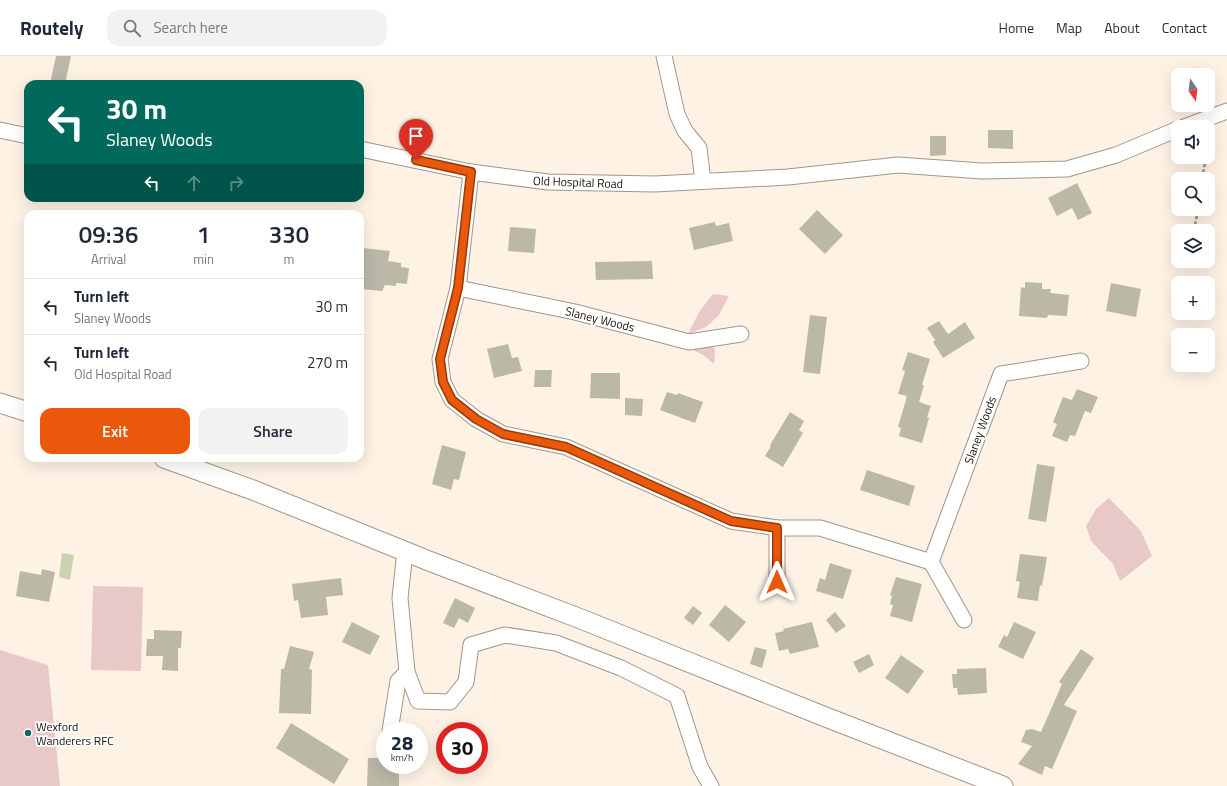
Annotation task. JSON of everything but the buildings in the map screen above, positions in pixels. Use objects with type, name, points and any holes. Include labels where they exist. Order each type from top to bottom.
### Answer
[{"type":"main road","points":[[0,403],[24,411]]},
{"type":"main road","points":[[175,462],[252,490],[1003,786]]},
{"type":"street","points":[[664,56],[677,114],[685,131],[699,148],[703,181]]},
{"type":"street","points":[[1203,120],[1227,111]]},
{"type":"street","points":[[0,130],[24,135]]},
{"type":"street","name":"Old Hospital Road","points":[[364,150],[471,172],[548,182],[655,184],[788,177],[898,164],[982,171],[1067,169],[1116,155],[1171,132]]},
{"type":"street","points":[[471,172],[458,288],[440,359],[443,382],[452,400],[476,419],[503,434],[566,447],[731,521],[777,528],[820,528],[931,562],[964,620]]},
{"type":"street","name":"Slaney Woods","points":[[458,288],[575,312],[689,342],[741,334]]},
{"type":"street","name":"Slaney Woods","points":[[931,562],[1001,374],[1082,361]]},
{"type":"street","points":[[777,528],[777,582]]},
{"type":"street","points":[[405,551],[400,598],[407,672],[418,701],[450,702],[466,682],[471,645],[505,635],[556,643],[622,668],[677,696],[700,766],[711,786]]},
{"type":"street","points":[[391,722],[398,681],[407,672]]},
{"type":"shaded area","points":[[713,294],[729,296],[719,315],[706,327],[688,334],[699,312]]},
{"type":"shaded area","points":[[711,345],[715,349],[714,364],[703,355],[687,347]]},
{"type":"shaded area","points":[[1109,498],[1141,531],[1152,556],[1120,581],[1113,564],[1091,541],[1086,526],[1096,509]]},
{"type":"shaded area","points":[[62,553],[74,555],[70,580],[59,577]]},
{"type":"shaded area","points":[[93,586],[143,587],[141,671],[91,670]]},
{"type":"shaded area","name":"Wexford Wanderers RFC","points":[[0,650],[48,665],[60,786],[0,786]]},
{"type":"place","name":"Wexford Wanderers RFC","points":[[28,733]]},
{"type":"route","points":[[416,160],[471,172],[458,288],[440,359],[443,382],[452,400],[476,419],[503,434],[566,447],[731,521],[777,528],[777,582]]}]
